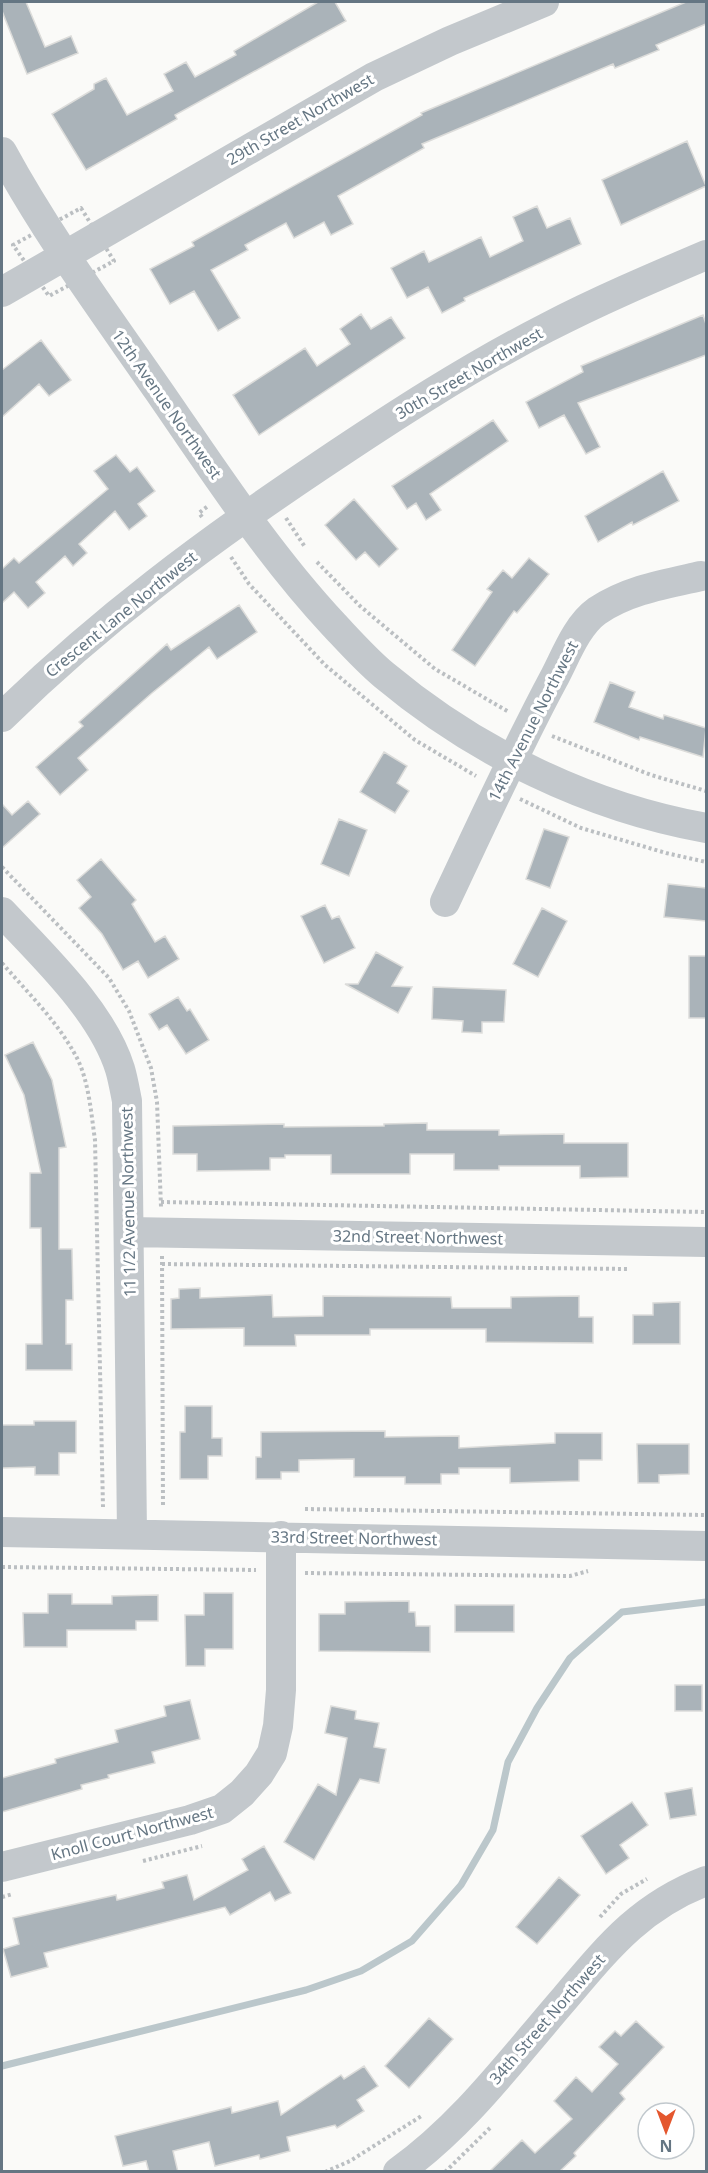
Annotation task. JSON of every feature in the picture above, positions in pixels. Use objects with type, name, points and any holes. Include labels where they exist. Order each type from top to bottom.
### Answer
[{"type":"street","name":"29th Street Northwest","points":[[2,292],[64,253],[374,77],[450,41],[544,2]]},
{"type":"street","name":"12th Avenue Northwest","points":[[2,152],[64,253],[244,516],[276,559],[350,642],[383,675],[511,760],[577,791],[616,806],[649,817],[706,828]]},
{"type":"street","name":"30th Street Northwest","points":[[244,516],[378,427],[469,371],[544,329],[619,292],[706,255]]},
{"type":"street","name":"Crescent Lane Northwest","points":[[2,717],[64,656],[244,516]]},
{"type":"street","name":"14th Avenue Northwest","points":[[445,902],[511,760],[576,636],[596,612],[650,587],[700,576]]},
{"type":"street","name":"11 1/2 Avenue Northwest","points":[[2,912],[79,998],[104,1034],[120,1069],[127,1101],[132,1533]]},
{"type":"street","name":"32nd Street Northwest","points":[[129,1232],[706,1242]]},
{"type":"street","name":"33rd Street Northwest","points":[[2,1532],[132,1533],[287,1522],[706,1546]]},
{"type":"street","name":"Knoll Court Northwest","points":[[2,1867],[222,1809],[242,1793],[259,1774],[272,1753],[280,1699],[287,1522]]},
{"type":"street","name":"34th Street Northwest","points":[[398,2172],[424,2153],[458,2122],[620,1934],[668,1899],[706,1881]]},
{"type":"path","points":[[289,524],[311,556],[344,589],[435,669],[529,724],[651,775],[706,791]]},
{"type":"path","points":[[498,789],[581,828],[666,853],[706,862]]},
{"type":"path","points":[[2,963],[56,1024],[78,1059],[88,1095],[95,1140],[103,1507]]},
{"type":"path","points":[[161,1202],[706,1212]]},
{"type":"path","points":[[174,1508],[163,1507],[162,1264],[635,1269]]},
{"type":"path","points":[[287,1522],[706,1515]]},
{"type":"path","points":[[2,1566],[255,1570],[255,1582]]},
{"type":"path","points":[[306,1573],[570,1576],[599,1569]]},
{"type":"path","points":[[446,2172],[493,2124]]},
{"type":"building","points":[[2,2],[26,2],[45,47],[71,36],[78,53],[27,74],[2,11]]},
{"type":"building","points":[[318,2],[335,2],[346,21],[175,115],[177,119],[86,170],[52,114],[94,89],[94,84],[106,78],[127,115],[173,91],[164,74],[186,62],[195,77],[236,55],[234,51]]},
{"type":"building","points":[[686,2],[706,2],[706,24],[656,45],[659,50],[615,68],[613,64],[422,144],[424,148],[338,196],[353,224],[331,235],[324,222],[294,238],[286,223],[245,245],[248,250],[211,270],[240,318],[218,331],[194,291],[170,304],[150,269],[194,246],[192,242],[422,115],[421,113]]},
{"type":"building","points":[[687,141],[706,186],[621,225],[602,180]]},
{"type":"building","points":[[537,206],[547,228],[570,218],[581,244],[464,298],[465,301],[442,313],[428,287],[407,298],[391,268],[424,251],[429,262],[481,237],[490,257],[523,241],[513,217]]},
{"type":"building","points":[[361,314],[371,329],[391,317],[405,338],[259,435],[233,395],[305,348],[317,366],[350,344],[340,329]]},
{"type":"building","points":[[703,315],[706,324],[706,355],[578,403],[600,447],[586,454],[564,415],[539,428],[526,402],[583,372],[581,366]]},
{"type":"building","points":[[41,340],[71,380],[49,396],[39,384],[2,417],[2,370]]},
{"type":"building","points":[[493,420],[508,441],[430,494],[441,510],[426,520],[416,503],[407,509],[392,486]]},
{"type":"building","points":[[116,455],[130,472],[137,467],[155,491],[138,504],[147,516],[129,530],[115,511],[79,544],[87,553],[73,566],[65,556],[36,582],[45,593],[28,608],[14,592],[2,603],[2,569],[14,558],[19,563],[108,489],[94,471]]},
{"type":"building","points":[[663,471],[679,501],[633,525],[632,522],[598,542],[585,516]]},
{"type":"building","points":[[354,499],[398,549],[379,567],[365,552],[356,560],[325,525]]},
{"type":"building","points":[[529,558],[549,574],[517,613],[514,611],[475,666],[452,650],[492,592],[487,589],[503,570],[512,578]]},
{"type":"building","points":[[239,605],[257,632],[217,659],[209,647],[152,693],[78,758],[88,770],[60,795],[36,767],[83,726],[79,722],[167,644],[171,650]]},
{"type":"building","points":[[610,682],[635,692],[629,707],[663,719],[664,715],[706,728],[703,757],[640,737],[639,740],[594,722]]},
{"type":"building","points":[[384,752],[407,766],[397,783],[409,791],[395,813],[360,792]]},
{"type":"building","points":[[28,801],[40,814],[2,848],[2,804],[12,815]]},
{"type":"building","points":[[339,819],[367,830],[349,876],[321,864]]},
{"type":"building","points":[[544,829],[569,837],[550,888],[526,879]]},
{"type":"building","points":[[101,859],[136,900],[132,904],[155,942],[165,936],[179,959],[148,978],[138,961],[123,970],[102,934],[79,908],[91,897],[77,880]]},
{"type":"building","points":[[668,884],[706,888],[706,921],[664,917]]},
{"type":"building","points":[[325,905],[332,919],[339,916],[355,948],[324,963],[301,916]]},
{"type":"building","points":[[542,908],[567,921],[538,977],[513,964]]},
{"type":"building","points":[[376,952],[403,967],[392,986],[412,987],[398,1013],[345,984],[358,984]]},
{"type":"building","points":[[689,956],[706,956],[706,1018],[689,1018]]},
{"type":"building","points":[[433,987],[506,990],[504,1022],[482,1022],[482,1033],[462,1032],[463,1021],[432,1019]]},
{"type":"building","points":[[178,997],[187,1011],[190,1009],[209,1040],[186,1054],[167,1025],[159,1030],[149,1014]]},
{"type":"building","points":[[33,1042],[52,1080],[66,1147],[59,1148],[59,1249],[72,1249],[73,1300],[66,1300],[66,1344],[72,1344],[72,1370],[26,1370],[26,1344],[42,1344],[41,1228],[30,1228],[30,1173],[41,1173],[24,1095],[5,1055]]},
{"type":"building","points":[[427,1123],[427,1130],[499,1130],[499,1135],[564,1134],[564,1143],[628,1143],[628,1177],[580,1178],[580,1166],[499,1166],[499,1170],[454,1170],[454,1154],[410,1154],[410,1174],[331,1174],[331,1155],[285,1155],[285,1158],[270,1158],[270,1170],[197,1171],[197,1154],[173,1154],[173,1126],[284,1124],[284,1127],[384,1126],[384,1124]]},
{"type":"building","points":[[200,1288],[200,1298],[272,1295],[273,1317],[323,1316],[323,1296],[451,1297],[452,1308],[511,1308],[511,1297],[579,1296],[579,1317],[593,1317],[593,1343],[486,1342],[486,1329],[370,1329],[370,1335],[295,1335],[296,1346],[244,1346],[244,1328],[171,1329],[171,1299],[179,1298],[179,1289]]},
{"type":"building","points":[[680,1302],[680,1344],[633,1344],[633,1315],[653,1315],[653,1303]]},
{"type":"building","points":[[185,1406],[212,1406],[212,1438],[222,1438],[222,1456],[208,1456],[208,1479],[180,1479],[180,1432],[185,1432]]},
{"type":"building","points":[[34,1421],[76,1421],[76,1453],[59,1453],[59,1475],[35,1475],[35,1467],[2,1468],[2,1425],[34,1425]]},
{"type":"building","points":[[385,1431],[385,1437],[459,1436],[459,1448],[555,1443],[555,1433],[602,1433],[602,1460],[579,1460],[579,1481],[510,1483],[510,1468],[459,1468],[459,1474],[441,1474],[441,1484],[405,1484],[405,1477],[354,1477],[354,1459],[299,1460],[299,1472],[281,1472],[281,1479],[256,1479],[256,1457],[261,1457],[261,1432]]},
{"type":"building","points":[[637,1444],[689,1444],[689,1474],[659,1475],[659,1483],[638,1483]]},
{"type":"building","points":[[204,1593],[233,1593],[233,1649],[205,1649],[205,1666],[186,1666],[185,1615],[204,1615]]},
{"type":"building","points":[[48,1594],[72,1594],[72,1604],[112,1604],[112,1596],[158,1595],[158,1621],[136,1621],[136,1630],[67,1630],[67,1647],[24,1647],[23,1613],[48,1613]]},
{"type":"building","points":[[409,1601],[409,1612],[415,1612],[416,1626],[430,1626],[430,1652],[319,1651],[319,1614],[345,1614],[345,1602]]},
{"type":"building","points":[[455,1605],[514,1605],[514,1632],[455,1632]]},
{"type":"building","points":[[675,1685],[702,1685],[702,1711],[675,1711]]},
{"type":"building","points":[[190,1700],[200,1739],[152,1752],[155,1763],[108,1775],[109,1778],[81,1785],[82,1789],[2,1812],[2,1778],[56,1763],[55,1759],[118,1742],[115,1730],[166,1716],[164,1706]]},
{"type":"building","points":[[331,1706],[356,1711],[355,1719],[379,1723],[374,1747],[386,1749],[379,1783],[360,1779],[314,1860],[284,1842],[318,1784],[336,1795],[347,1738],[325,1733]]},
{"type":"building","points":[[692,1788],[696,1815],[670,1819],[665,1793]]},
{"type":"building","points":[[632,1802],[648,1825],[620,1845],[629,1858],[606,1874],[581,1836]]},
{"type":"building","points":[[264,1846],[291,1893],[275,1901],[270,1892],[230,1915],[225,1907],[44,1953],[48,1967],[11,1977],[3,1949],[19,1944],[13,1918],[116,1895],[117,1900],[164,1888],[162,1882],[187,1875],[194,1900],[248,1870],[242,1859]]},
{"type":"building","points":[[559,1877],[580,1895],[537,1944],[516,1927]]},
{"type":"building","points":[[429,2018],[453,2039],[409,2088],[385,2066]]},
{"type":"building","points":[[636,2021],[664,2047],[620,2093],[625,2099],[574,2153],[576,2156],[559,2172],[489,2172],[522,2140],[535,2153],[572,2119],[554,2101],[576,2077],[592,2092],[618,2064],[599,2047],[615,2031],[621,2036]]},
{"type":"building","points":[[364,2066],[378,2086],[357,2100],[364,2111],[337,2128],[335,2125],[287,2137],[290,2151],[260,2159],[259,2155],[215,2166],[209,2142],[173,2151],[178,2172],[149,2172],[146,2161],[123,2166],[115,2136],[231,2107],[232,2113],[278,2101],[281,2115],[341,2075],[344,2079]]},
{"type":"waterway","points":[[2,2066],[306,1990],[361,1971],[412,1941],[461,1885],[493,1830],[508,1762],[537,1708],[570,1658],[622,1612],[706,1602]]}]
